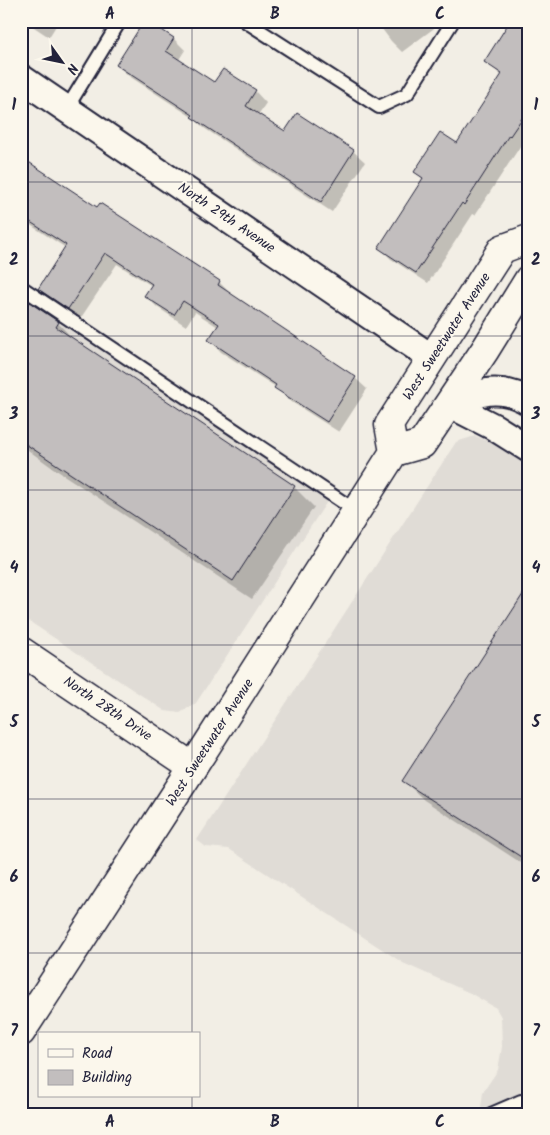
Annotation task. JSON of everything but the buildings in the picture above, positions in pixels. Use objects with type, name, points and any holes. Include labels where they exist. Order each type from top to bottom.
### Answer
[{"type":"street","name":"North 29th Avenue","points":[[21,78],[432,358]]},
{"type":"street","name":"West Sweetwater Avenue","points":[[389,425],[502,249],[529,239]]},
{"type":"street","points":[[529,250],[449,404],[422,444],[394,452],[389,425],[418,413],[449,404],[481,393],[502,391],[518,395],[529,402]]},
{"type":"street","points":[[449,404],[447,394],[432,358],[453,358],[475,353],[529,279]]},
{"type":"street","points":[[449,404],[494,427],[529,449]]},
{"type":"street","name":"West Sweetwater Avenue","points":[[21,1032],[194,767],[394,452]]},
{"type":"street","name":"North 28th Drive","points":[[21,651],[194,767]]},
{"type":"lane","points":[[67,108],[120,21]]},
{"type":"lane","points":[[245,21],[380,108],[407,94],[453,21]]},
{"type":"lane","points":[[21,287],[356,511]]},
{"type":"lane","points":[[491,1114],[521,1101]]},
{"type":"shaded area","points":[[21,298],[328,500],[196,703],[180,713],[165,711],[21,616]]},
{"type":"shaded area","points":[[475,436],[493,443],[529,462],[529,1114],[480,1114],[483,1092],[498,1070],[502,1047],[501,1017],[496,1008],[470,993],[403,963],[229,849],[206,847],[197,840],[456,442]]}]
